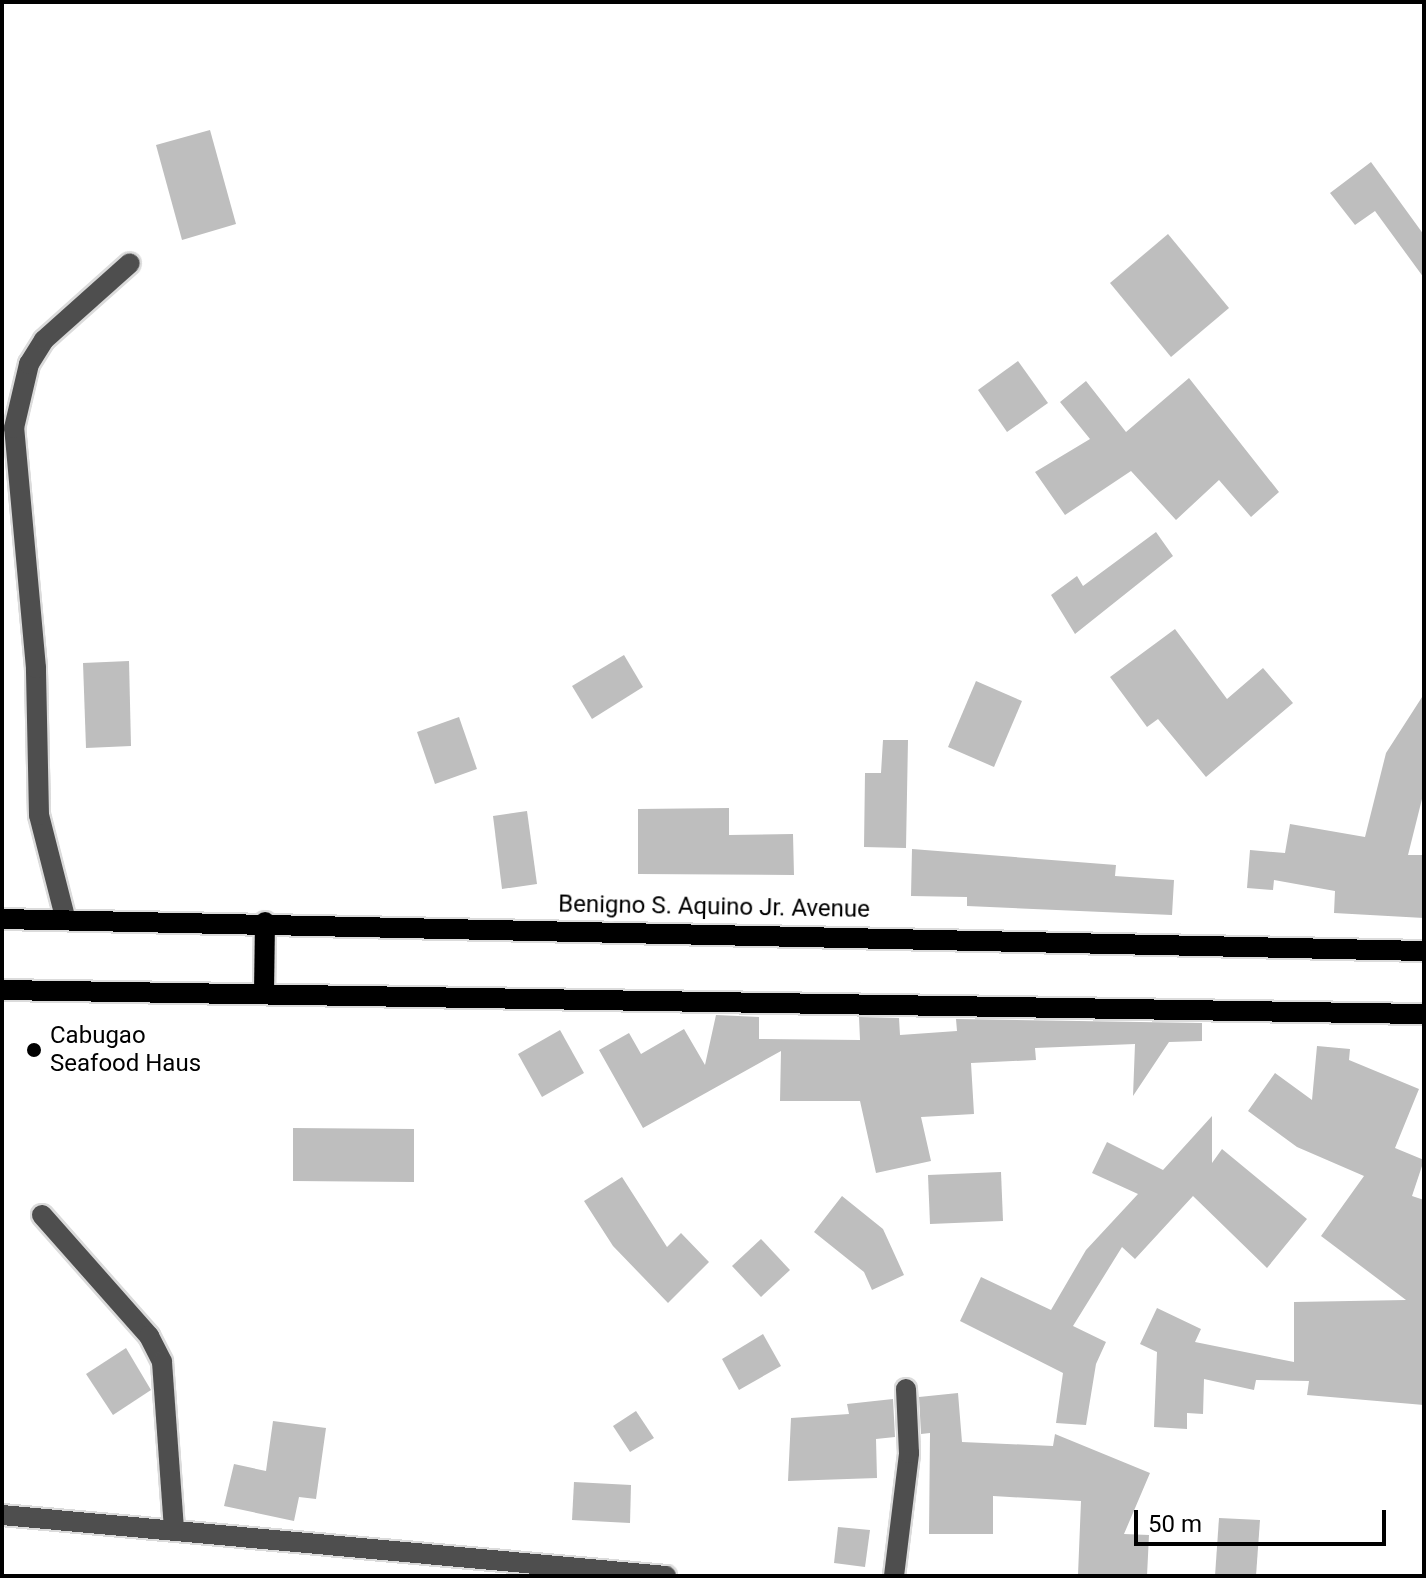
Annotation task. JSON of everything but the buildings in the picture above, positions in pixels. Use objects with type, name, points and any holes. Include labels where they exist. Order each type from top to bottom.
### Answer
[{"type":"main road","name":"Benigno S. Aquino Jr. Avenue","points":[[2,919],[65,917],[1424,951]]},
{"type":"main road","points":[[264,993],[265,922]]},
{"type":"main road","points":[[2,990],[1424,1014]]},
{"type":"street","points":[[65,917],[39,815],[36,668],[8,430],[29,364],[44,340],[130,263]]},
{"type":"street","points":[[42,1215],[149,1336],[162,1362],[174,1530]]},
{"type":"street","points":[[894,1576],[909,1453],[906,1389]]},
{"type":"street","points":[[2,1515],[666,1576]]},
{"type":"place","name":"Cabugao Seafood Haus","points":[[34,1050]]}]
